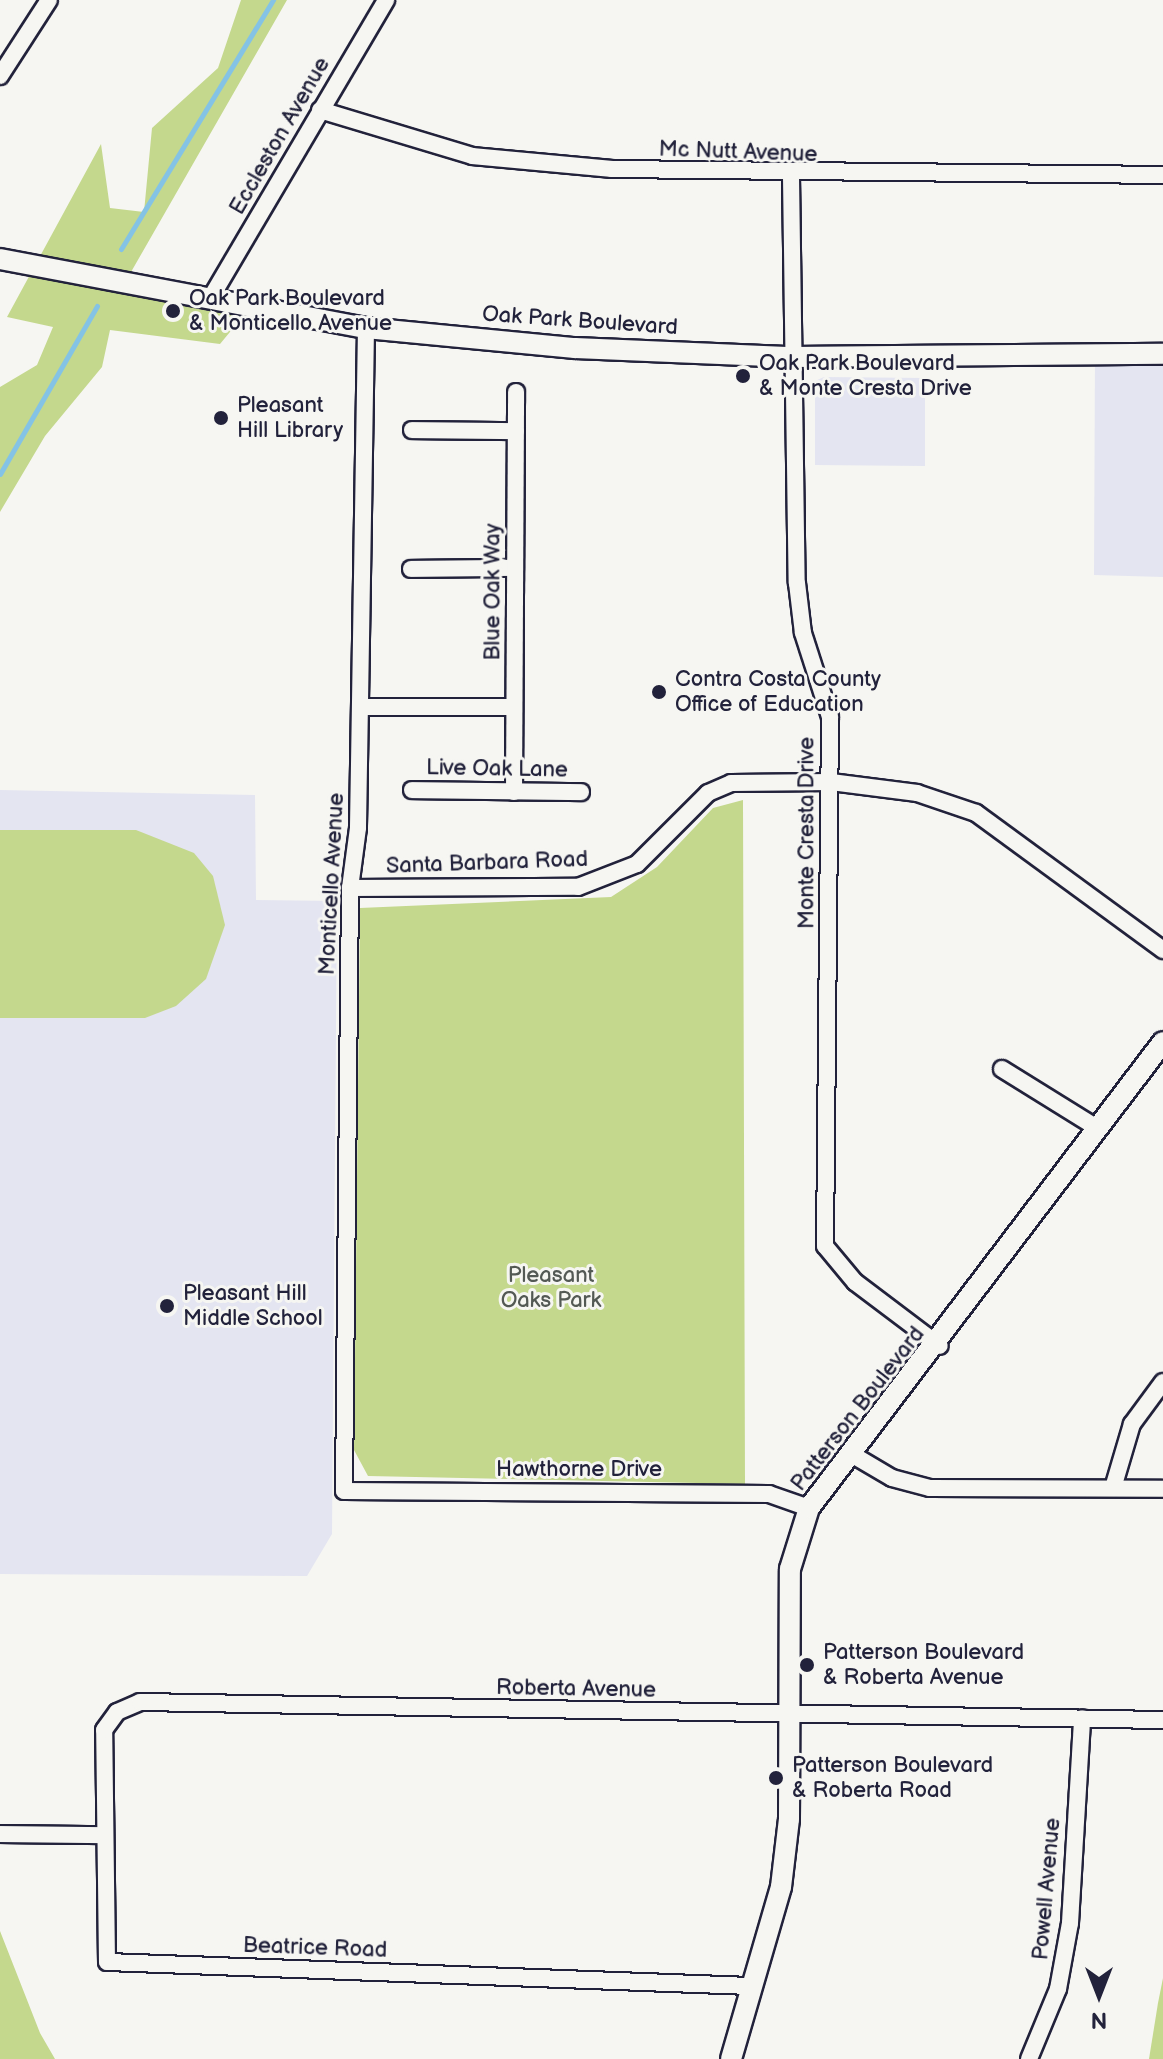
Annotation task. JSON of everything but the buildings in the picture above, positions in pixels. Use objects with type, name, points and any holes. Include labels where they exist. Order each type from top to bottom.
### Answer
[{"type":"street","points":[[0,76],[49,0]]},
{"type":"street","name":"Eccleston Avenue","points":[[213,294],[386,0]]},
{"type":"street","name":"Mc Nutt Avenue","points":[[320,110],[472,156],[791,177],[1163,175]]},
{"type":"street","name":"Monte Cresta Drive","points":[[791,177],[797,583],[830,717],[825,1246],[855,1282],[940,1346]]},
{"type":"street","name":"Oak Park Boulevard","points":[[0,259],[213,294],[366,328],[575,348],[793,357],[1163,354]]},
{"type":"street","name":"Monticello Avenue","points":[[344,1491],[350,888],[361,707],[366,328]]},
{"type":"street","name":"Blue Oak Way","points":[[514,792],[516,392]]},
{"type":"street","points":[[412,430],[516,431]]},
{"type":"street","points":[[411,569],[515,568]]},
{"type":"street","points":[[361,707],[514,707]]},
{"type":"street","name":"Santa Barbara Road","points":[[350,888],[578,887],[637,864],[708,793],[731,783],[831,782],[917,793],[976,813],[1163,950]]},
{"type":"street","name":"Live Oak Lane","points":[[412,790],[581,792]]},
{"type":"street","name":"Patterson Boulevard","points":[[731,2059],[781,1887],[790,1715],[790,1569],[809,1508],[940,1346],[1163,1042]]},
{"type":"street","points":[[1002,1069],[1097,1128]]},
{"type":"street","points":[[1113,1488],[1132,1424],[1163,1382]]},
{"type":"street","points":[[853,1455],[892,1478],[930,1488],[1163,1489]]},
{"type":"street","name":"Hawthorne Drive","points":[[344,1491],[769,1494],[809,1508]]},
{"type":"street","name":"Roberta Avenue","points":[[102,1835],[104,1730],[117,1712],[140,1702],[1163,1720]]},
{"type":"street","name":"Powell Avenue","points":[[1029,2059],[1058,1989],[1070,1923],[1082,1718]]},
{"type":"street","points":[[0,1834],[102,1835]]},
{"type":"street","name":"Beatrice Road","points":[[102,1835],[107,1962],[750,1986]]},
{"type":"shaded area","points":[[1095,354],[1163,354],[1163,577],[1094,575]]},
{"type":"shaded area","points":[[824,377],[925,378],[925,466],[815,465],[815,381]]},
{"type":"shaded area","name":"Pleasant Hill Middle School","points":[[0,790],[255,795],[256,900],[337,901],[332,1534],[307,1576],[0,1574]]},
{"type":"green space","points":[[241,0],[287,0],[127,279],[254,303],[220,344],[110,330],[102,367],[45,436],[0,512],[0,387],[37,365],[53,327],[7,317],[101,144],[110,208],[144,212],[152,128],[218,68]]},
{"type":"green space","name":"Pleasant Oaks Park","points":[[743,800],[745,1484],[368,1476],[354,1450],[360,908],[611,897],[657,867],[713,808]]},
{"type":"green space","points":[[0,830],[136,830],[194,853],[213,876],[225,925],[206,979],[176,1006],[145,1018],[0,1018]]},
{"type":"green space","points":[[0,1931],[40,2033],[55,2059],[0,2059]]},
{"type":"green space","points":[[1163,1978],[1163,2059],[1149,2059],[1158,2003]]},
{"type":"waterway","points":[[121,249],[273,0]]},
{"type":"waterway","points":[[0,474],[97,306]]},
{"type":"place","name":"Oak Park Boulevard & Monticello Avenue","points":[[173,311]]},
{"type":"place","name":"Oak Park Boulevard & Monte Cresta Drive","points":[[743,376]]},
{"type":"place","name":"Pleasant Hill Library","points":[[221,418]]},
{"type":"place","name":"Contra Costa County Office of Education","points":[[659,692]]},
{"type":"place","name":"Pleasant Hill Middle School","points":[[167,1306]]},
{"type":"place","name":"Patterson Boulevard & Roberta Avenue","points":[[807,1665]]},
{"type":"place","name":"Patterson Boulevard & Roberta Road","points":[[776,1778]]}]
